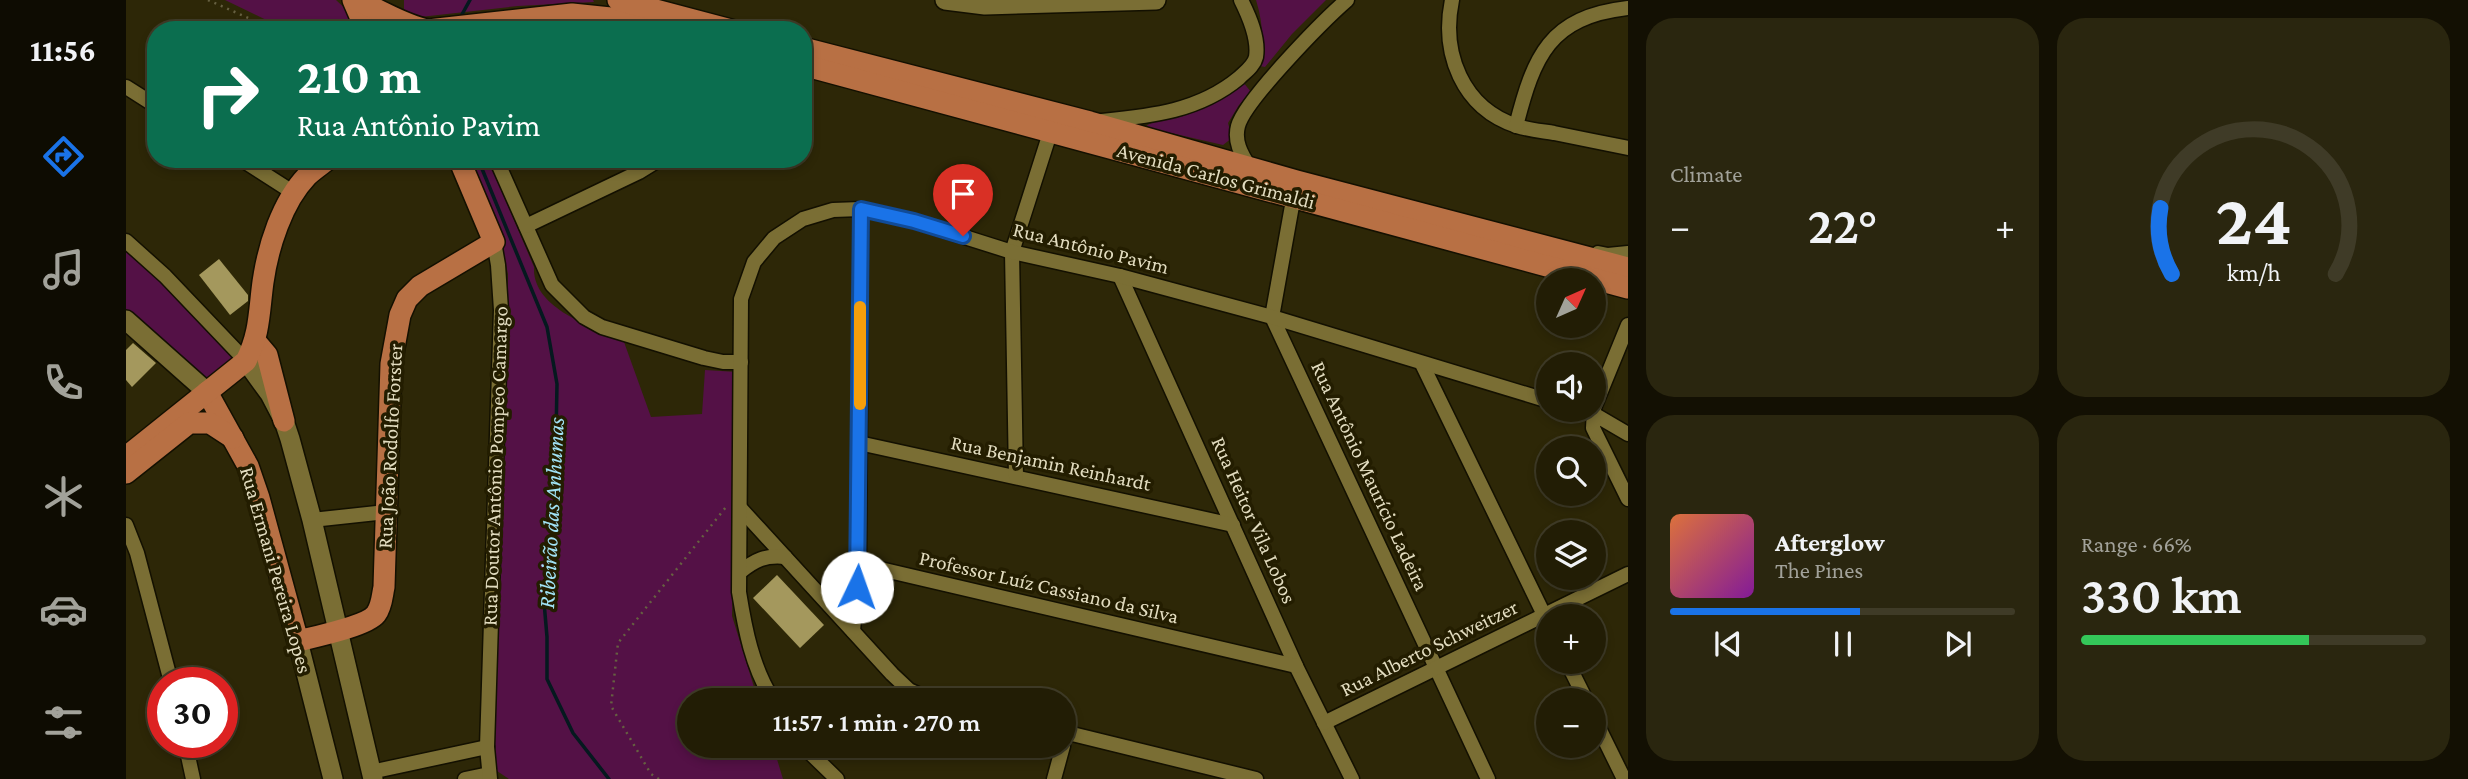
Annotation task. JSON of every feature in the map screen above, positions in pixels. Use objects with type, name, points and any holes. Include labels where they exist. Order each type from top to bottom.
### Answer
[{"type":"main road","points":[[354,0],[399,17]]},
{"type":"main road","points":[[354,0],[362,21]]},
{"type":"main road","points":[[538,21],[616,9],[682,21]]},
{"type":"main road","points":[[616,9],[647,21]]},
{"type":"main road","name":"Avenida Carlos Grimaldi","points":[[812,50],[1249,166],[1295,188],[1628,288]]},
{"type":"main road","name":"Avenida Carlos Grimaldi","points":[[812,67],[1051,133],[1628,268]]},
{"type":"main road","points":[[126,473],[189,423],[209,423],[230,431],[228,400],[246,358],[268,257],[294,192],[317,168]]},
{"type":"main road","name":"Rua Doutor Antônio Pompeo Camargo","points":[[463,168],[494,242]]},
{"type":"main road","name":"Rua João Rodolfo Forster","points":[[298,642],[372,618],[379,611],[384,587],[391,364],[400,315],[407,299],[420,286],[494,242]]},
{"type":"main road","points":[[126,457],[246,358],[268,355],[284,421]]},
{"type":"main road","name":"Rua Ermani Pereira Lopes","points":[[207,392],[248,466],[298,642]]},
{"type":"street","points":[[945,0],[985,5],[1156,0]]},
{"type":"street","points":[[1090,122],[1166,114],[1185,109],[1224,89],[1245,72],[1256,56],[1255,37],[1241,0]]},
{"type":"street","points":[[1249,166],[1240,152],[1238,126],[1261,90],[1347,0]]},
{"type":"street","points":[[1452,0],[1448,20],[1448,41],[1452,59],[1467,90],[1490,112],[1516,126],[1628,148]]},
{"type":"street","points":[[1516,126],[1536,61],[1555,37],[1579,19],[1607,10],[1628,8]]},
{"type":"street","points":[[599,21],[616,9]]},
{"type":"street","points":[[1245,72],[1261,90]]},
{"type":"street","points":[[126,87],[147,100]]},
{"type":"street","points":[[1016,477],[1012,252],[1051,133]]},
{"type":"street","points":[[255,168],[294,192]]},
{"type":"street","points":[[500,168],[552,285],[584,317],[602,327],[704,358],[741,362]]},
{"type":"street","points":[[526,226],[645,168]]},
{"type":"street","points":[[1272,317],[1295,188]]},
{"type":"street","points":[[853,631],[859,564],[861,209]]},
{"type":"street","name":"Rua Antônio Pavim","points":[[765,688],[746,638],[739,592],[741,299],[754,262],[774,238],[803,219],[833,210],[861,209],[914,221],[1012,252],[1120,276],[1272,317],[1536,397]]},
{"type":"street","points":[[126,241],[165,276],[246,358]]},
{"type":"street","name":"Rua Doutor Antônio Pompeo Camargo","points":[[492,777],[486,747],[501,310],[494,242]]},
{"type":"street","points":[[1551,248],[1573,248],[1608,255],[1628,253]]},
{"type":"street","name":"Rua Heitor Vila Lobos","points":[[1120,276],[1296,666],[1352,779]]},
{"type":"street","name":"Rua Antônio Maurício Ladeira","points":[[1272,317],[1488,779]]},
{"type":"street","name":"Rua Ermani Pereira Lopes","points":[[126,320],[207,392]]},
{"type":"street","points":[[1606,375],[1628,326]]},
{"type":"street","points":[[1422,364],[1539,604]]},
{"type":"street","points":[[1606,420],[1628,434]]},
{"type":"street","points":[[284,421],[312,520],[372,775],[486,747]]},
{"type":"street","points":[[1592,422],[1628,499]]},
{"type":"street","name":"Rua Benjamin Reinhardt","points":[[859,443],[1233,524]]},
{"type":"street","points":[[741,509],[907,688]]},
{"type":"street","points":[[312,520],[386,512]]},
{"type":"street","points":[[126,525],[137,553],[167,667]]},
{"type":"street","points":[[740,572],[768,555],[785,557]]},
{"type":"street","name":"Professor Luíz Cassiano da Silva","points":[[859,564],[1296,666]]},
{"type":"street","name":"Rua Alberto Schweitzer","points":[[1575,604],[1628,574]]},
{"type":"street","name":"Rua Alberto Schweitzer","points":[[1324,723],[1437,668],[1536,625]]},
{"type":"street","name":"Rua Ermani Pereira Lopes","points":[[298,642],[333,779]]},
{"type":"street","points":[[1076,741],[1256,779]]},
{"type":"street","points":[[1606,742],[1624,779]]},
{"type":"street","points":[[188,758],[193,779]]},
{"type":"street","points":[[815,758],[836,779]]},
{"type":"street","points":[[1055,779],[1060,758]]},
{"type":"street","points":[[465,779],[492,777]]},
{"type":"path","points":[[208,0],[255,21]]},
{"type":"path","points":[[659,779],[651,774],[611,706],[618,643],[741,488]]},
{"type":"shaded area","points":[[225,0],[336,0],[355,21],[268,21]]},
{"type":"shaded area","points":[[404,0],[594,2],[518,6],[420,17],[404,14]]},
{"type":"shaded area","points":[[1256,0],[1326,0],[1292,34],[1265,67],[1260,66],[1262,33]]},
{"type":"shaded area","points":[[1243,82],[1251,92],[1228,123],[1232,138],[1223,145],[1145,127],[1196,111]]},
{"type":"shaded area","points":[[471,168],[492,168],[543,294],[566,314],[624,342],[651,417],[702,414],[705,370],[737,372],[732,616],[754,688],[677,688],[677,758],[777,758],[783,779],[509,779],[494,769],[508,274],[504,255]]},
{"type":"shaded area","points":[[126,250],[155,275],[237,360],[207,384],[126,310]]},
{"type":"building","points":[[219,259],[248,295],[248,301],[230,315],[199,275]]},
{"type":"building","points":[[133,343],[156,363],[132,387],[126,380],[126,350]]},
{"type":"building","points":[[777,575],[824,625],[800,648],[753,598]]},
{"type":"waterway","name":"Ribeirão das Anhumas","points":[[460,18],[470,0]]},
{"type":"waterway","name":"Ribeirão das Anhumas","points":[[482,168],[547,327],[557,384],[554,541],[552,570],[544,602],[547,679],[573,733],[609,779]]},
{"type":"slow traffic","points":[[860,307],[860,404]]},
{"type":"route","points":[[857,587],[861,209],[963,236]]}]
